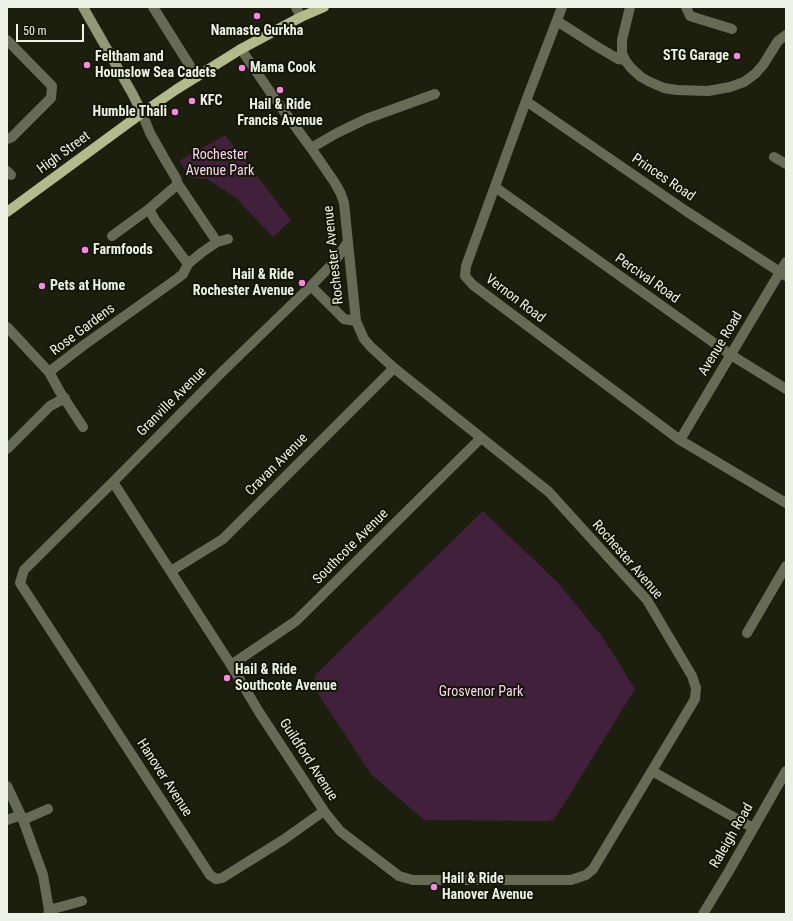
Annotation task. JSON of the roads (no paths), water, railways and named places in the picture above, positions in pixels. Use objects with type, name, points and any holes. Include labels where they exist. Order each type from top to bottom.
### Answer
[{"type":"main road","name":"High Street","points":[[7,212],[142,113],[197,77],[241,49],[301,17],[324,7]]},
{"type":"street","points":[[83,7],[132,93],[150,133],[178,184],[217,242]]},
{"type":"street","points":[[153,7],[197,77]]},
{"type":"street","points":[[296,7],[301,17]]},
{"type":"street","name":"Vernon Road","points":[[562,7],[466,266],[465,276],[473,285],[680,440],[786,503]]},
{"type":"street","points":[[628,64],[622,53],[622,40],[630,7]]},
{"type":"street","points":[[686,7],[690,16],[732,28]]},
{"type":"street","points":[[557,20],[596,46],[628,64],[650,82],[664,88],[678,90],[708,91],[730,87],[744,82],[755,74],[763,65],[778,41],[786,35]]},
{"type":"street","points":[[7,40],[52,86],[51,98],[12,136],[7,139]]},
{"type":"street","name":"Rochester Avenue","points":[[241,49],[311,148],[341,194],[344,203],[356,321],[364,339],[394,368],[549,492],[647,600],[692,676],[696,688],[695,699],[593,869],[586,875]]},
{"type":"street","points":[[311,148],[366,119],[435,94]]},
{"type":"street","name":"Princes Road","points":[[526,101],[783,274]]},
{"type":"street","points":[[774,157],[786,164]]},
{"type":"street","points":[[112,236],[178,184]]},
{"type":"street","name":"Percival Road","points":[[495,187],[731,355],[786,389]]},
{"type":"street","points":[[148,209],[188,264]]},
{"type":"street","name":"Rose Gardens","points":[[49,372],[100,333],[178,278],[183,274],[188,264],[201,253],[217,242],[228,239]]},
{"type":"street","name":"Granville Avenue","points":[[20,582],[24,570],[335,261],[347,243]]},
{"type":"street","name":"Avenue Road","points":[[680,440],[731,355],[783,274],[786,262]]},
{"type":"street","name":"Rochester Avenue","points":[[310,286],[344,319],[356,321]]},
{"type":"street","points":[[7,327],[49,372],[83,427]]},
{"type":"street","name":"Cravan Avenue","points":[[171,571],[223,539],[394,368]]},
{"type":"street","points":[[7,449],[50,406],[64,398]]},
{"type":"street","name":"Southcote Avenue","points":[[231,665],[296,621],[481,438]]},
{"type":"street","name":"Guildford Avenue","points":[[113,482],[324,811],[340,831],[399,876],[413,880],[571,880],[586,875]]},
{"type":"street","points":[[747,633],[786,566]]},
{"type":"street","name":"Hanover Avenue","points":[[20,582],[210,875],[216,879],[222,878],[283,840],[324,811]]},
{"type":"street","name":"Raleigh Road","points":[[702,914],[729,871],[786,771]]},
{"type":"street","points":[[652,772],[753,828]]},
{"type":"street","points":[[7,786],[22,817],[43,875],[49,912],[82,901]]},
{"type":"street","points":[[7,820],[48,809]]},
{"type":"place","name":"Namaste Gurkha","points":[[257,16]]},
{"type":"place","name":"STG Garage","points":[[737,56]]},
{"type":"place","name":"Feltham and Hounslow Sea Cadets","points":[[87,65]]},
{"type":"place","name":"Mama Cook","points":[[242,68]]},
{"type":"place","name":"Hail & Ride Francis Avenue","points":[[280,90]]},
{"type":"place","name":"KFC","points":[[192,101]]},
{"type":"place","name":"Humble Thali","points":[[175,112]]},
{"type":"place","name":"Farmfoods","points":[[85,250]]},
{"type":"place","name":"Hail & Ride Rochester Avenue","points":[[302,283]]},
{"type":"place","name":"Pets at Home","points":[[42,286]]},
{"type":"place","name":"Hail & Ride Southcote Avenue","points":[[227,678]]},
{"type":"place","name":"Hail & Ride Hanover Avenue","points":[[434,887]]},
{"type":"park label","name":"Rochester Avenue Park","points":[[220,164]]},
{"type":"park label","name":"Grosvenor Park","points":[[481,692]]}]
